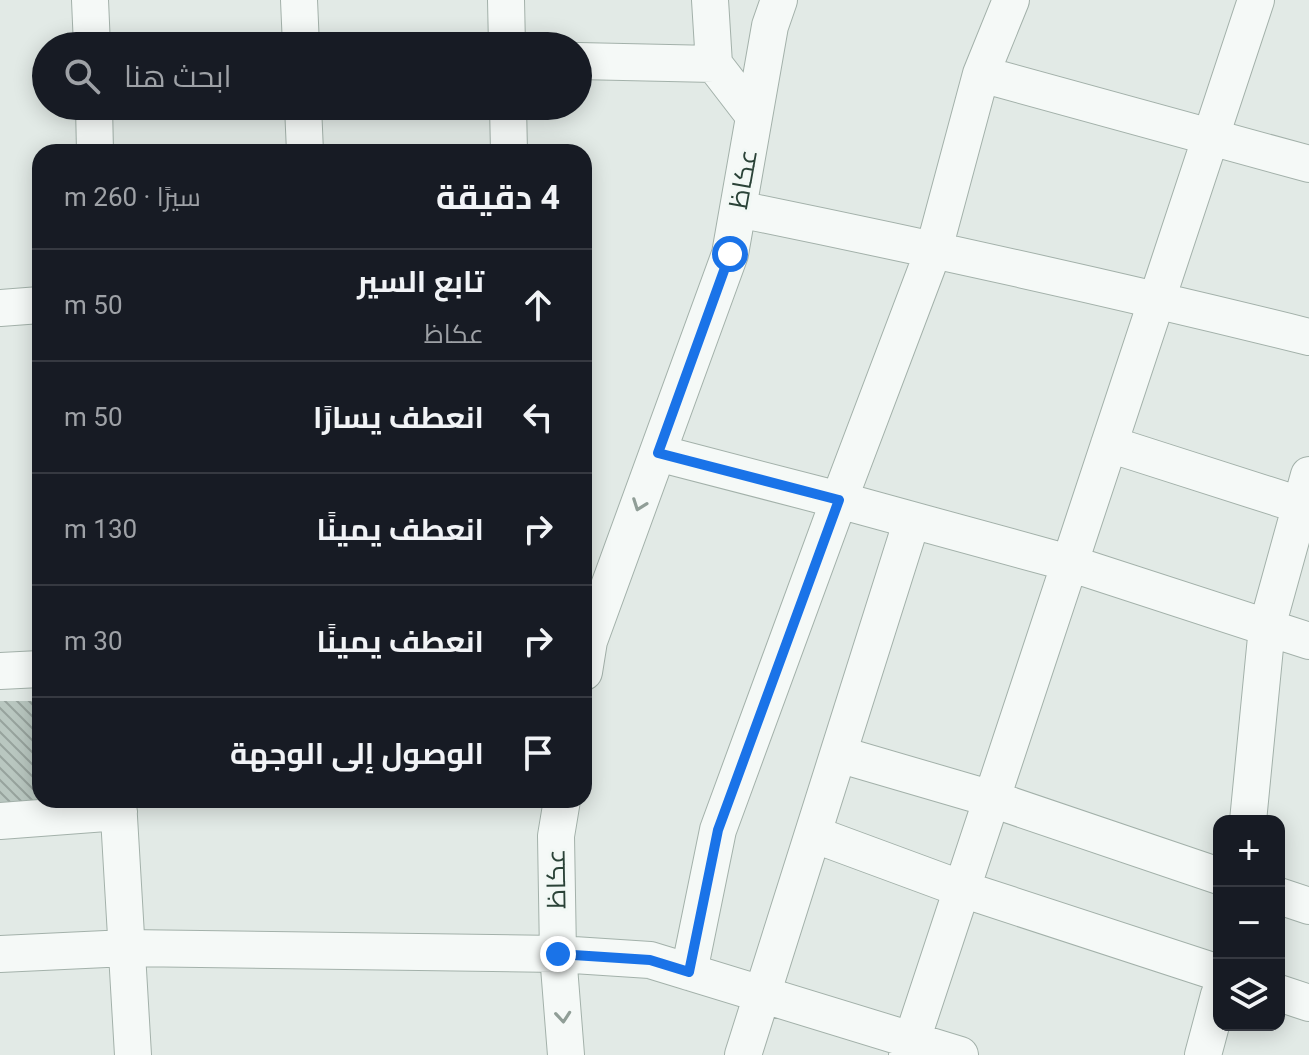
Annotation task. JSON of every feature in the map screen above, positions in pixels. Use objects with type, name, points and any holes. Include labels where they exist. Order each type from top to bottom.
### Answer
[{"type":"street","points":[[90,0],[91,32]]},
{"type":"street","points":[[299,0],[300,32]]},
{"type":"street","points":[[506,0],[507,32]]},
{"type":"street","points":[[710,0],[714,64],[754,116]]},
{"type":"street","name":"عكاظ","points":[[592,634],[730,254],[770,26],[779,0]]},
{"type":"street","points":[[689,972],[718,830],[934,249],[981,74],[1011,0]]},
{"type":"street","points":[[910,1048],[1256,0]]},
{"type":"street","points":[[592,61],[714,64]]},
{"type":"street","points":[[981,74],[1309,164]]},
{"type":"street","points":[[94,120],[95,144]]},
{"type":"street","points":[[304,120],[305,144]]},
{"type":"street","points":[[508,120],[509,144]]},
{"type":"street","points":[[738,209],[934,249],[1309,337]]},
{"type":"street","points":[[0,308],[32,306]]},
{"type":"street","points":[[1109,444],[1306,496],[1267,627],[1249,815]]},
{"type":"street","points":[[658,453],[1069,563],[1309,641]]},
{"type":"street","points":[[743,1055],[912,520]]},
{"type":"street","points":[[0,671],[32,669]]},
{"type":"street","points":[[838,754],[992,799],[1213,874]]},
{"type":"street","points":[[0,821],[103,808]]},
{"type":"street","points":[[119,808],[133,1055]]},
{"type":"street","name":"عكاظ","points":[[561,808],[556,836],[558,954],[566,1055]]},
{"type":"street","points":[[813,834],[962,889],[1213,971]]},
{"type":"street","points":[[1285,898],[1309,906]]},
{"type":"street","points":[[0,954],[127,948],[558,954],[650,960],[762,995],[910,1048],[960,1055]]},
{"type":"street","points":[[1285,995],[1309,1003]]},
{"type":"street","points":[[1203,1055],[1213,1018]]},
{"type":"building","points":[[0,701],[32,701],[32,802],[0,811]]},
{"type":"route","points":[[558,954],[650,960],[689,972],[718,830],[839,500],[658,453],[730,254]]}]
